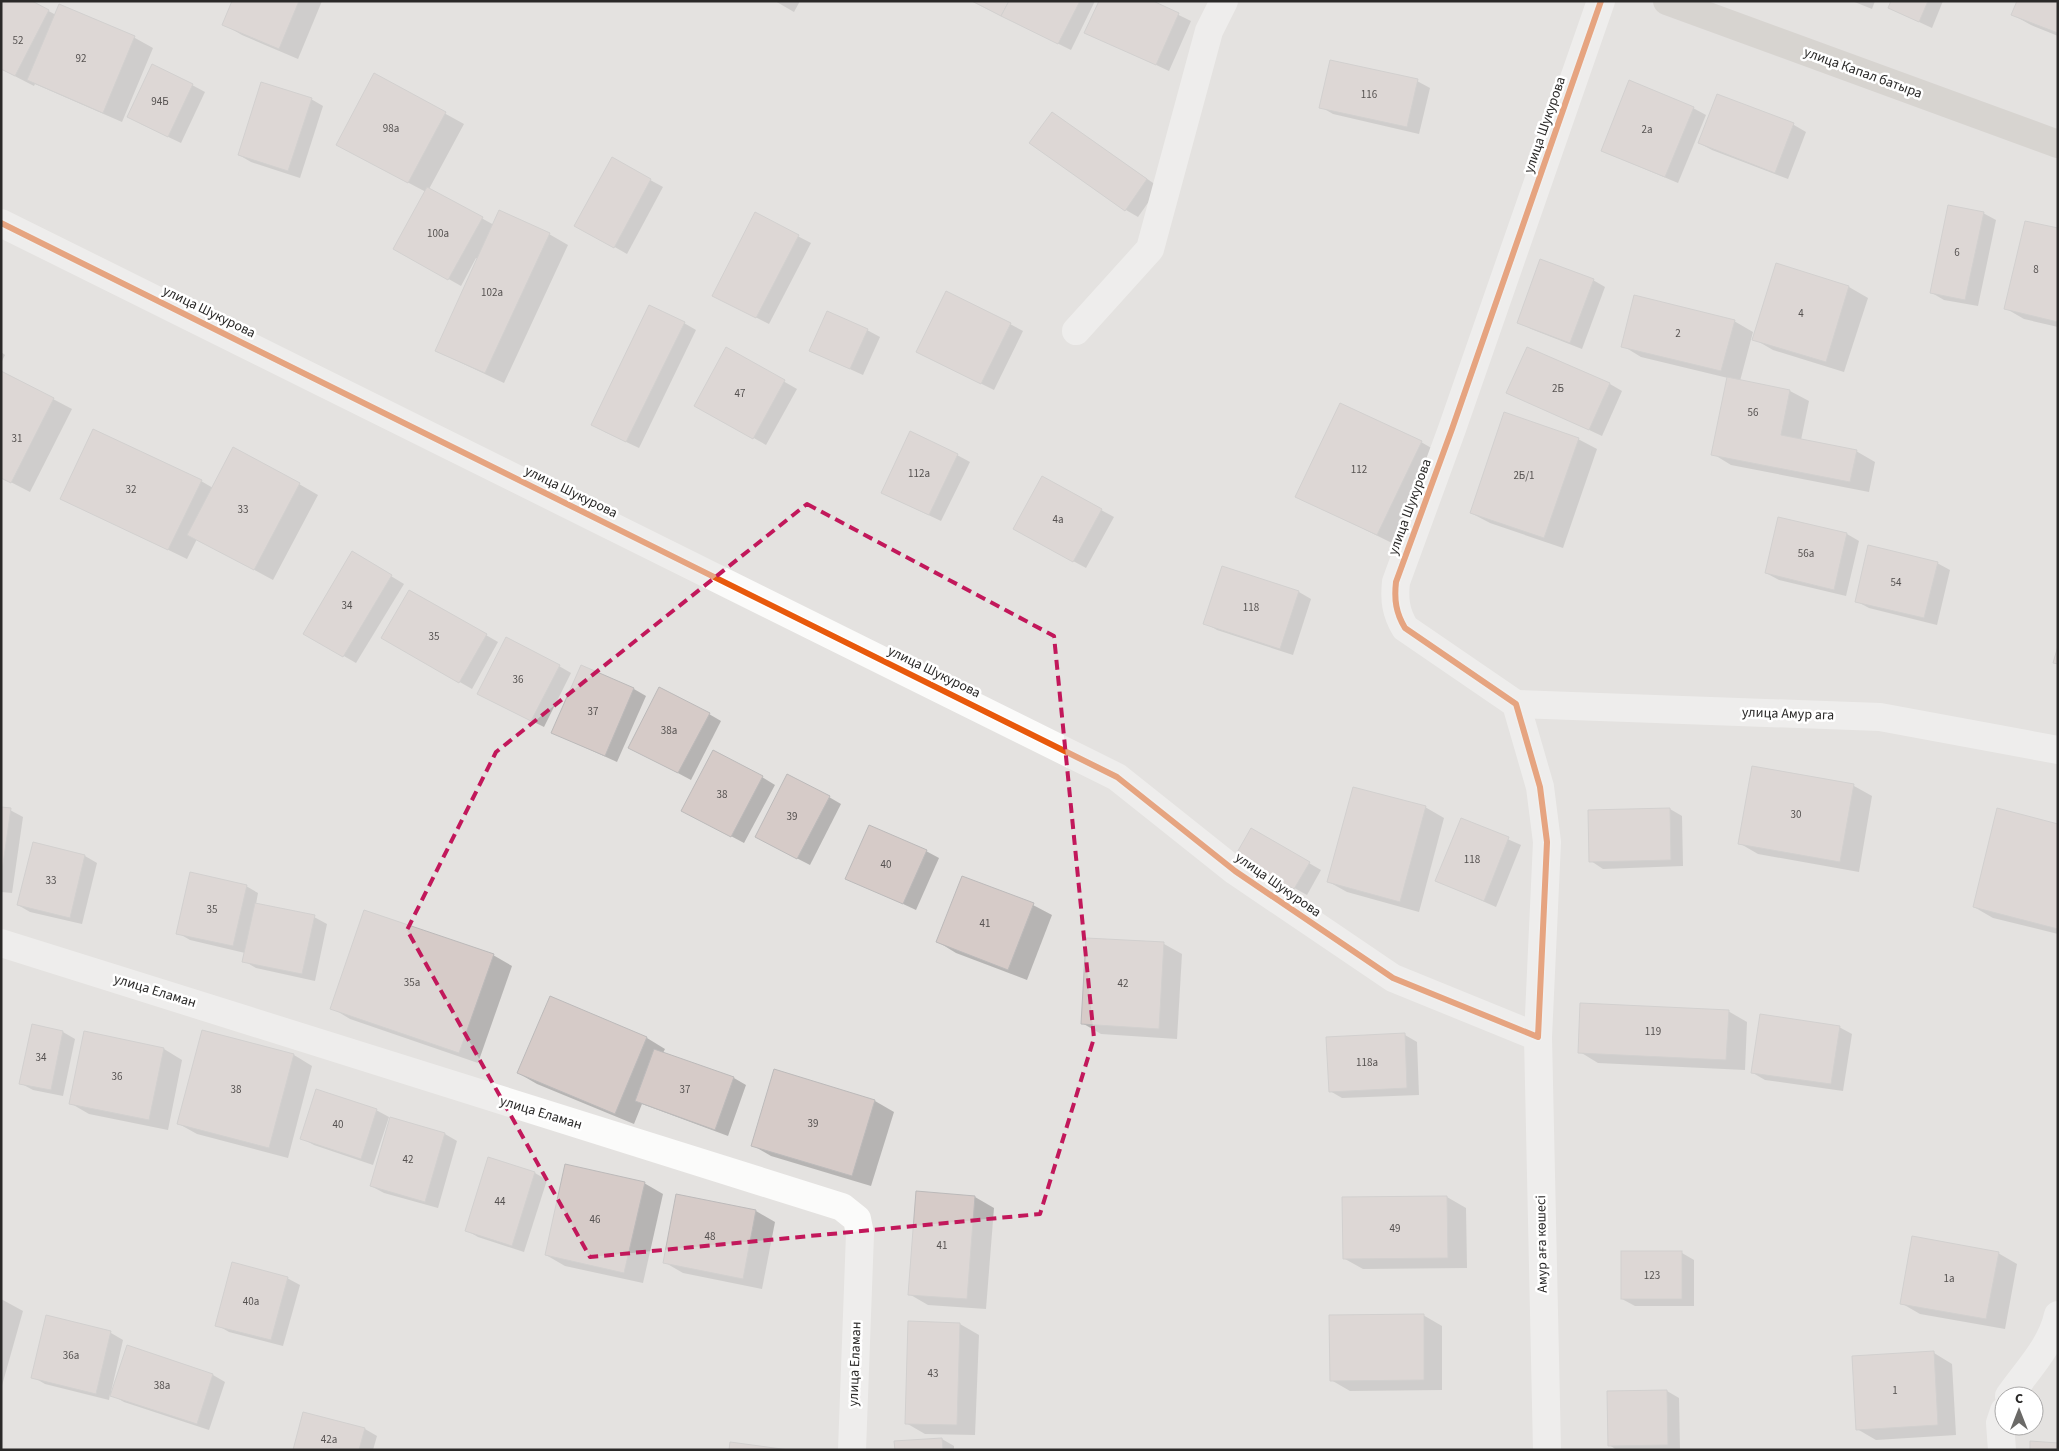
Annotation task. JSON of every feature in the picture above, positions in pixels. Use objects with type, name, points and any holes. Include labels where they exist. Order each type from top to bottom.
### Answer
[{"type":"main road","name":"улица Капал батыра","points":[[1667,1],[2058,144]]},
{"type":"street","points":[[1076,330],[1150,249],[1209,31],[1224,1]]},
{"type":"street","name":"улица Шукурова","points":[[1516,704],[1405,628],[1398,617],[1394,599],[1395,590],[1396,582],[1452,429],[1601,1]]},
{"type":"street","name":"улица Шукурова","points":[[1,223],[1117,777],[1235,871],[1393,978],[1538,1037]]},
{"type":"street","points":[[1516,704],[1540,787],[1547,842],[1538,1037]]},
{"type":"street","name":"улица Амур ага","points":[[1516,704],[1880,717],[2058,750]]},
{"type":"street","name":"улица Еламан","points":[[1,943],[842,1207],[857,1219],[860,1234],[852,1450]]},
{"type":"street","name":"Амур аға көшесі","points":[[1538,1037],[1546,1450]]},
{"type":"street","points":[[2016,1386],[2044,1349],[2054,1331],[2058,1315]]},
{"type":"street","points":[[2001,1436],[2002,1450]]},
{"type":"highlighted area","points":[[807,504],[1054,636],[1094,1038],[1040,1214],[590,1257],[407,930],[496,752]]},
{"type":"building","points":[[1,1],[32,1],[49,10],[15,76],[1,69]]},
{"type":"building","points":[[232,1],[299,1],[279,49],[222,25]]},
{"type":"building","points":[[972,1],[1009,1],[1001,16]]},
{"type":"building","points":[[1009,1],[1080,1],[1058,44],[1001,16]]},
{"type":"building","points":[[1099,1],[1153,1],[1179,13],[1156,65],[1084,33]]},
{"type":"building","points":[[1891,1],[1928,1],[1919,22],[1888,8]]},
{"type":"building","points":[[2017,1],[2058,1],[2058,33],[2011,15]]},
{"type":"building","points":[[59,4],[135,36],[103,113],[27,80]]},
{"type":"building","points":[[1330,60],[1418,79],[1407,127],[1319,108]]},
{"type":"building","points":[[152,64],[193,84],[168,137],[127,117]]},
{"type":"building","points":[[374,73],[446,112],[408,183],[336,145]]},
{"type":"building","points":[[1629,80],[1694,107],[1665,177],[1601,151]]},
{"type":"building","points":[[261,82],[312,98],[288,171],[238,155]]},
{"type":"building","points":[[1717,94],[1794,123],[1775,173],[1698,143]]},
{"type":"building","points":[[1052,112],[1147,179],[1125,211],[1029,143]]},
{"type":"building","points":[[612,157],[651,179],[614,248],[574,226]]},
{"type":"building","points":[[427,187],[483,217],[448,280],[393,249]]},
{"type":"building","points":[[1948,205],[1984,212],[1965,300],[1930,293]]},
{"type":"building","points":[[499,210],[550,233],[485,373],[435,351]]},
{"type":"building","points":[[755,212],[799,235],[756,318],[712,296]]},
{"type":"building","points":[[2025,221],[2058,228],[2058,322],[2004,309]]},
{"type":"building","points":[[1540,259],[1594,279],[1570,343],[1517,323]]},
{"type":"building","points":[[1776,263],[1849,286],[1826,362],[1752,340]]},
{"type":"building","points":[[946,291],[1011,323],[981,384],[916,352]]},
{"type":"building","points":[[1634,295],[1735,320],[1721,371],[1621,347]]},
{"type":"building","points":[[649,305],[685,322],[626,442],[591,425]]},
{"type":"building","points":[[827,311],[868,329],[850,369],[809,351]]},
{"type":"building","points":[[726,347],[785,380],[753,439],[694,406]]},
{"type":"building","points":[[1527,347],[1610,383],[1589,430],[1506,393]]},
{"type":"building","points":[[1,371],[54,398],[11,483],[1,478]]},
{"type":"building","points":[[1727,377],[1790,390],[1781,435],[1857,450],[1850,482],[1711,455]]},
{"type":"building","points":[[1340,403],[1422,441],[1377,535],[1295,497]]},
{"type":"building","points":[[1504,412],[1579,438],[1544,538],[1470,513]]},
{"type":"building","points":[[93,429],[202,480],[168,550],[60,499]]},
{"type":"building","points":[[910,431],[958,454],[929,515],[881,493]]},
{"type":"building","points":[[233,447],[300,483],[254,570],[187,535]]},
{"type":"building","points":[[1042,476],[1102,509],[1073,562],[1013,529]]},
{"type":"building","points":[[1778,517],[1847,533],[1834,590],[1765,573]]},
{"type":"building","points":[[1868,545],[1938,562],[1924,618],[1855,602]]},
{"type":"building","points":[[352,551],[392,575],[343,657],[303,634]]},
{"type":"building","points":[[1222,566],[1299,591],[1280,649],[1203,624]]},
{"type":"building","points":[[409,590],[487,634],[459,683],[381,638]]},
{"type":"building","points":[[506,637],[560,665],[531,721],[477,694]]},
{"type":"building","points":[[2058,646],[2058,664],[2053,663]]},
{"type":"building","points":[[581,665],[634,688],[605,756],[551,733]]},
{"type":"building","points":[[659,687],[710,713],[678,773],[628,748]]},
{"type":"building","points":[[713,750],[763,776],[731,837],[681,811]]},
{"type":"building","points":[[1752,766],[1854,784],[1840,862],[1738,844]]},
{"type":"building","points":[[787,774],[830,796],[797,859],[755,837]]},
{"type":"building","points":[[1353,787],[1426,806],[1400,902],[1327,882]]},
{"type":"building","points":[[1,807],[11,808],[1,878]]},
{"type":"building","points":[[1670,808],[1671,860],[1589,862],[1588,810]]},
{"type":"building","points":[[1997,808],[2058,824],[2058,929],[1973,907]]},
{"type":"building","points":[[1461,818],[1509,837],[1484,901],[1435,881]]},
{"type":"building","points":[[869,825],[927,850],[903,904],[845,879]]},
{"type":"building","points":[[1251,828],[1310,862],[1294,889],[1235,856]]},
{"type":"building","points":[[33,842],[85,855],[70,918],[17,905]]},
{"type":"building","points":[[190,872],[247,885],[233,946],[176,934]]},
{"type":"building","points":[[962,876],[1034,903],[1008,970],[936,942]]},
{"type":"building","points":[[255,903],[315,915],[302,974],[242,962]]},
{"type":"building","points":[[364,910],[494,954],[459,1053],[330,1009]]},
{"type":"building","points":[[1086,938],[1164,942],[1159,1029],[1081,1024]]},
{"type":"building","points":[[550,996],[647,1037],[615,1114],[517,1073]]},
{"type":"building","points":[[1580,1003],[1729,1010],[1726,1060],[1578,1053]]},
{"type":"building","points":[[1760,1014],[1840,1026],[1831,1084],[1751,1073]]},
{"type":"building","points":[[32,1024],[63,1031],[51,1090],[19,1084]]},
{"type":"building","points":[[202,1030],[294,1054],[269,1148],[177,1124]]},
{"type":"building","points":[[84,1031],[164,1048],[149,1120],[69,1104]]},
{"type":"building","points":[[1405,1033],[1407,1088],[1329,1092],[1326,1037]]},
{"type":"building","points":[[654,1049],[734,1077],[715,1130],[635,1101]]},
{"type":"building","points":[[774,1069],[875,1100],[852,1176],[751,1146]]},
{"type":"building","points":[[316,1089],[377,1109],[361,1159],[300,1139]]},
{"type":"building","points":[[390,1117],[445,1133],[425,1202],[370,1186]]},
{"type":"building","points":[[488,1157],[535,1172],[512,1246],[465,1231]]},
{"type":"building","points":[[565,1164],[645,1182],[624,1273],[545,1255]]},
{"type":"building","points":[[916,1191],[975,1196],[967,1299],[908,1295]]},
{"type":"building","points":[[676,1194],[756,1210],[743,1279],[663,1263]]},
{"type":"building","points":[[1447,1196],[1448,1258],[1343,1259],[1342,1197]]},
{"type":"building","points":[[1912,1236],[1999,1252],[1986,1319],[1900,1304]]},
{"type":"building","points":[[1621,1251],[1682,1251],[1682,1299],[1621,1299]]},
{"type":"building","points":[[232,1262],[288,1277],[271,1340],[215,1326]]},
{"type":"building","points":[[1424,1314],[1424,1380],[1330,1381],[1329,1315]]},
{"type":"building","points":[[46,1315],[111,1331],[96,1394],[31,1378]]},
{"type":"building","points":[[908,1321],[960,1323],[957,1425],[905,1424]]},
{"type":"building","points":[[127,1345],[213,1374],[197,1424],[110,1396]]},
{"type":"building","points":[[1934,1351],[1938,1425],[1856,1430],[1852,1356]]},
{"type":"building","points":[[1667,1390],[1668,1445],[1608,1446],[1607,1391]]},
{"type":"building","points":[[303,1412],[365,1428],[359,1450],[293,1450]]},
{"type":"building","points":[[942,1438],[943,1450],[895,1450],[894,1441]]},
{"type":"building","points":[[2030,1441],[2058,1443],[2058,1450],[2030,1450]]},
{"type":"building","points":[[730,1442],[789,1450],[729,1450]]},
{"type":"cycle path","points":[[1,223],[1117,777],[1235,871],[1393,978],[1538,1037],[1547,842],[1540,787],[1516,704],[1405,628],[1398,612],[1395,589],[1601,1]]}]
